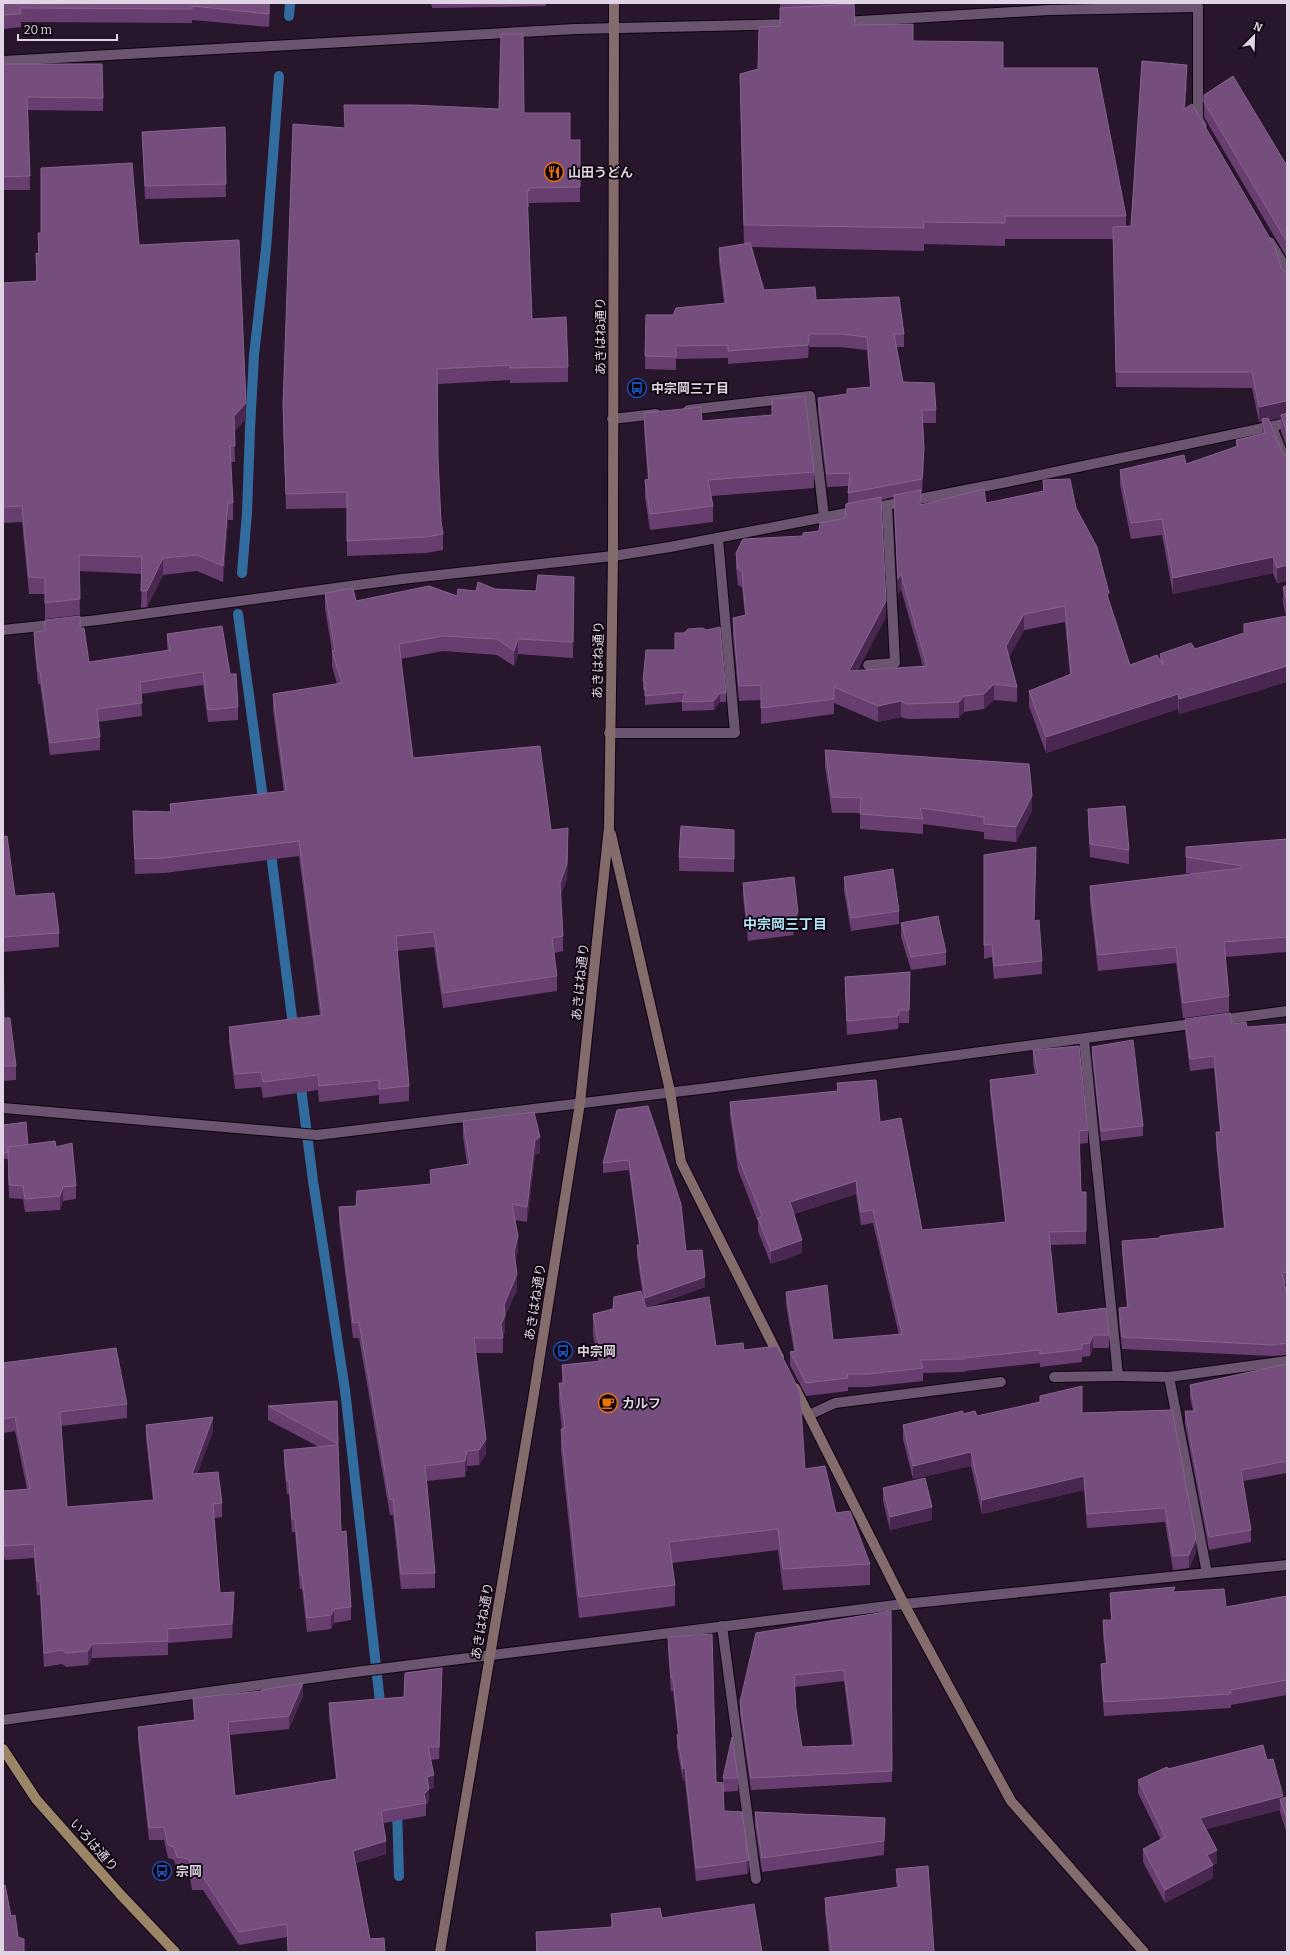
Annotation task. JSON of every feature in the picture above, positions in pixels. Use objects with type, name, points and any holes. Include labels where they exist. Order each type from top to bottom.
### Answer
[{"type":"main road","name":"いろは通り","points":[[3,1749],[36,1799],[120,1894],[175,1952]]},
{"type":"street","name":"あきはね通り","points":[[440,1952],[533,1398],[580,1103],[609,826],[609,733],[613,556],[612,419],[614,3]]},
{"type":"street","points":[[836,22],[1109,6],[1197,5],[1198,119],[1206,132]]},
{"type":"street","points":[[3,61],[613,28],[805,24]]},
{"type":"street","points":[[1265,233],[1281,260],[1287,282]]},
{"type":"street","points":[[612,419],[810,396],[824,517]]},
{"type":"street","points":[[3,630],[98,620],[402,579],[613,556],[718,538],[886,505],[1287,423]]},
{"type":"street","points":[[1272,427],[1287,465]]},
{"type":"street","points":[[868,665],[895,663],[886,505]]},
{"type":"street","points":[[609,733],[735,733],[718,538]]},
{"type":"street","points":[[609,826],[670,1091],[681,1162],[784,1366]]},
{"type":"street","points":[[3,1108],[317,1135],[1084,1039],[1287,1011]]},
{"type":"street","points":[[1084,1039],[1118,1376]]},
{"type":"street","points":[[1054,1377],[1169,1377],[1287,1361]]},
{"type":"street","points":[[1169,1377],[1206,1573]]},
{"type":"street","points":[[791,1380],[904,1604],[1010,1801],[1144,1952]]},
{"type":"street","points":[[809,1415],[835,1403],[1001,1382]]},
{"type":"street","points":[[3,1720],[355,1672],[904,1604],[1287,1565]]},
{"type":"street","points":[[722,1626],[756,1878]]},
{"type":"building","points":[[3,3],[269,3],[269,14],[192,6],[192,9],[20,8],[21,14],[3,15]]},
{"type":"building","points":[[854,4],[855,25],[913,24],[913,41],[1003,42],[1003,68],[1097,68],[1126,216],[1005,216],[1005,223],[923,222],[924,228],[744,225],[740,74],[758,69],[759,27],[780,26],[780,8]]},
{"type":"building","points":[[501,34],[523,34],[524,113],[570,113],[570,140],[580,140],[580,187],[529,188],[529,191],[527,191],[532,319],[566,317],[568,367],[510,368],[510,365],[437,369],[438,459],[443,534],[426,537],[347,541],[347,492],[286,494],[283,405],[293,124],[345,128],[344,105],[413,105],[499,109]]},
{"type":"building","points":[[1142,61],[1187,65],[1184,109],[1192,104],[1275,247],[1281,268],[1287,272],[1287,401],[1259,407],[1252,372],[1116,372],[1113,227],[1131,226]]},
{"type":"building","points":[[3,64],[102,64],[103,98],[27,97],[30,176],[3,177]]},
{"type":"building","points":[[1233,76],[1287,166],[1287,242],[1204,102],[1204,95]]},
{"type":"building","points":[[225,127],[226,184],[145,186],[142,132]]},
{"type":"building","points":[[132,163],[139,245],[239,240],[246,403],[234,416],[235,446],[230,446],[233,503],[228,503],[223,566],[197,555],[163,558],[147,591],[141,591],[142,557],[79,555],[80,599],[45,603],[45,578],[29,577],[22,506],[3,507],[3,283],[37,281],[36,253],[39,254],[38,233],[41,233],[41,168]]},
{"type":"building","points":[[750,243],[764,290],[815,287],[816,300],[899,297],[904,334],[894,334],[903,382],[934,383],[936,410],[922,410],[924,448],[922,479],[848,493],[850,473],[827,474],[818,398],[847,394],[847,389],[871,387],[867,337],[840,334],[809,334],[808,345],[728,351],[728,345],[676,346],[676,357],[645,356],[646,315],[673,315],[676,308],[726,303],[719,248]]},
{"type":"building","points":[[805,396],[814,472],[708,480],[713,506],[650,514],[645,480],[649,479],[644,413],[701,407],[702,421],[772,415],[772,399]]},
{"type":"building","points":[[1287,413],[1287,433],[1281,415]]},
{"type":"building","points":[[1268,418],[1283,454],[1287,455],[1287,565],[1277,568],[1273,557],[1173,578],[1162,519],[1131,523],[1120,470],[1184,455],[1186,464],[1238,446],[1236,440],[1265,433],[1262,419]]},
{"type":"building","points":[[1070,479],[1076,508],[1097,547],[1109,593],[1107,595],[1130,665],[1157,655],[1163,665],[1160,654],[1191,643],[1195,649],[1244,633],[1244,624],[1287,616],[1287,666],[1179,699],[1178,694],[1046,737],[1029,691],[1071,674],[1065,606],[1024,614],[1006,646],[1017,687],[994,684],[984,694],[964,696],[959,702],[907,704],[901,701],[878,706],[834,687],[834,699],[761,708],[761,685],[739,686],[733,618],[746,615],[742,572],[738,569],[736,553],[743,539],[803,536],[803,533],[819,531],[820,523],[845,518],[846,504],[881,497],[886,601],[849,671],[927,666],[901,574],[898,579],[894,495],[921,490],[920,505],[984,489],[986,503],[1044,491],[1043,480]]},
{"type":"building","points":[[538,575],[574,577],[573,642],[518,639],[514,651],[497,639],[443,636],[399,644],[413,758],[540,746],[551,830],[568,828],[567,864],[560,883],[563,936],[552,938],[557,976],[443,993],[434,932],[396,936],[409,1086],[379,1089],[379,1080],[319,1086],[318,1075],[263,1082],[261,1072],[235,1074],[229,1027],[322,1015],[299,841],[164,858],[135,859],[133,811],[171,812],[170,804],[286,791],[273,694],[342,683],[332,651],[335,650],[325,593],[353,588],[356,601],[429,586],[457,596],[458,589],[476,591],[478,582],[495,589],[536,591]]},
{"type":"building","points":[[1287,585],[1287,602],[1283,587]]},
{"type":"building","points":[[80,616],[80,628],[84,628],[89,662],[170,650],[167,634],[222,626],[230,674],[236,674],[238,707],[208,710],[203,672],[140,682],[142,703],[97,709],[100,737],[50,743],[40,671],[38,671],[34,632],[45,631],[45,620]]},
{"type":"building","points":[[720,627],[726,693],[720,693],[714,701],[682,702],[686,692],[645,696],[645,682],[643,681],[646,650],[675,650],[675,633],[684,633],[688,629],[702,628],[707,630]]},
{"type":"building","points":[[825,750],[1029,764],[1032,796],[1016,827],[984,824],[984,817],[920,808],[923,819],[860,814],[861,798],[832,797]]},
{"type":"building","points":[[1125,806],[1129,850],[1090,844],[1088,809]]},
{"type":"building","points":[[681,826],[734,830],[734,859],[679,857]]},
{"type":"building","points":[[7,836],[15,896],[54,893],[59,933],[3,937],[3,837]]},
{"type":"building","points":[[1287,839],[1287,937],[1224,942],[1229,996],[1183,1003],[1176,947],[1098,955],[1090,886],[1242,868],[1242,866],[1186,857],[1186,847]]},
{"type":"building","points":[[1036,847],[1034,921],[1039,920],[1042,961],[994,966],[992,944],[984,945],[984,855]]},
{"type":"building","points":[[893,869],[899,911],[851,918],[844,877]]},
{"type":"building","points":[[794,877],[798,912],[793,921],[748,928],[743,883]]},
{"type":"building","points":[[938,916],[946,952],[911,957],[901,923]]},
{"type":"building","points":[[3,937],[4,1018],[10,1018],[16,1066],[3,1066]]},
{"type":"building","points":[[910,972],[909,1010],[899,1010],[898,1016],[847,1021],[845,977]]},
{"type":"building","points":[[1230,1013],[1232,1024],[1246,1022],[1247,1027],[1287,1024],[1287,1272],[1282,1273],[1287,1295],[1287,1343],[1273,1345],[1122,1337],[1119,1308],[1128,1307],[1122,1241],[1160,1238],[1160,1236],[1225,1228],[1216,1132],[1221,1132],[1214,1056],[1190,1059],[1185,1019]]},
{"type":"building","points":[[1133,1040],[1143,1126],[1101,1131],[1092,1047]]},
{"type":"building","points":[[1079,1046],[1088,1130],[1079,1131],[1081,1192],[1086,1192],[1086,1231],[1049,1232],[1057,1314],[1106,1308],[1109,1335],[1093,1335],[1090,1343],[1082,1344],[1082,1349],[1040,1354],[1040,1350],[965,1359],[920,1360],[923,1368],[868,1374],[847,1374],[848,1378],[806,1383],[790,1352],[796,1351],[786,1292],[827,1285],[833,1340],[902,1334],[873,1210],[861,1212],[856,1181],[790,1202],[802,1240],[771,1251],[758,1218],[762,1216],[738,1157],[730,1102],[838,1091],[837,1083],[876,1080],[880,1122],[901,1118],[922,1230],[1006,1222],[990,1080],[1038,1074],[1033,1050]]},
{"type":"building","points":[[648,1106],[681,1204],[686,1251],[702,1250],[705,1277],[645,1298],[637,1245],[640,1245],[629,1160],[603,1163],[617,1110]]},
{"type":"building","points":[[534,1112],[540,1137],[535,1140],[527,1207],[512,1204],[518,1236],[514,1252],[517,1274],[504,1305],[505,1316],[501,1324],[503,1338],[474,1338],[486,1439],[479,1450],[467,1451],[465,1461],[425,1466],[435,1573],[401,1574],[393,1499],[390,1500],[359,1322],[353,1323],[339,1207],[356,1206],[357,1191],[431,1184],[430,1170],[470,1164],[463,1121]]},
{"type":"building","points":[[26,1122],[28,1145],[8,1147],[8,1152],[3,1153],[3,1125]]},
{"type":"building","points":[[55,1141],[56,1147],[72,1143],[76,1186],[63,1187],[60,1196],[25,1199],[23,1186],[9,1185],[8,1147]]},
{"type":"building","points":[[641,1291],[646,1308],[709,1297],[716,1346],[743,1343],[744,1350],[777,1346],[800,1392],[805,1469],[825,1466],[836,1513],[850,1511],[870,1564],[783,1569],[778,1529],[669,1542],[675,1585],[579,1597],[561,1429],[565,1428],[559,1383],[564,1383],[562,1365],[602,1361],[593,1314],[613,1309],[614,1297]]},
{"type":"building","points":[[116,1348],[127,1404],[60,1412],[67,1507],[154,1500],[146,1425],[213,1417],[192,1474],[218,1472],[222,1503],[213,1504],[220,1593],[234,1592],[232,1624],[167,1629],[168,1641],[92,1644],[88,1651],[66,1653],[62,1650],[44,1653],[40,1581],[37,1581],[34,1544],[5,1546],[3,1537],[3,1491],[30,1489],[15,1417],[3,1419],[3,1363]]},
{"type":"building","points":[[1287,1364],[1287,1461],[1241,1470],[1251,1530],[1209,1537],[1185,1411],[1195,1411],[1190,1385]]},
{"type":"building","points":[[1082,1386],[1082,1413],[1172,1410],[1196,1538],[1189,1555],[1173,1556],[1165,1508],[1087,1514],[1084,1476],[982,1500],[971,1452],[913,1466],[903,1425],[963,1411],[963,1414],[975,1411],[977,1416],[1040,1402],[1040,1396]]},
{"type":"building","points":[[337,1401],[338,1444],[268,1406]]},
{"type":"building","points":[[338,1445],[341,1532],[346,1531],[351,1607],[334,1609],[331,1615],[307,1618],[302,1575],[300,1575],[295,1519],[292,1519],[289,1481],[287,1481],[284,1450]]},
{"type":"building","points":[[925,1478],[932,1507],[890,1517],[883,1488]]},
{"type":"building","points":[[1175,1587],[1173,1592],[1224,1589],[1226,1607],[1287,1596],[1287,1680],[1230,1690],[1231,1694],[1104,1702],[1101,1664],[1107,1663],[1103,1620],[1112,1620],[1110,1593]]},
{"type":"building","points":[[891,1611],[892,1771],[751,1778],[740,1702],[756,1633]],"holes":[[[844,1670],[854,1745],[802,1747],[796,1709],[794,1675]]]},
{"type":"building","points":[[712,1634],[716,1782],[723,1783],[724,1811],[742,1812],[749,1860],[696,1868],[685,1768],[683,1769],[677,1735],[679,1734],[673,1678],[671,1678],[668,1637]]},
{"type":"building","points":[[442,1668],[439,1747],[428,1747],[434,1775],[427,1777],[429,1789],[424,1794],[426,1803],[381,1811],[386,1841],[353,1851],[370,1939],[384,1938],[385,1952],[288,1952],[287,1924],[239,1932],[203,1877],[192,1878],[189,1859],[177,1857],[174,1847],[168,1845],[164,1827],[149,1828],[138,1727],[195,1720],[193,1698],[262,1691],[261,1690],[303,1683],[289,1716],[228,1722],[235,1796],[337,1779],[329,1703],[404,1697],[405,1673]]},
{"type":"building","points":[[732,1737],[738,1778],[723,1778]]},
{"type":"building","points":[[1263,1745],[1267,1760],[1273,1759],[1283,1796],[1200,1818],[1217,1850],[1207,1855],[1213,1865],[1165,1890],[1143,1849],[1165,1837],[1138,1780],[1167,1767],[1168,1769]]},
{"type":"building","points":[[1287,1797],[1287,1820],[1280,1799]]},
{"type":"building","points":[[755,1812],[885,1818],[884,1841],[762,1858]]},
{"type":"building","points":[[928,1866],[934,1952],[831,1952],[825,1898],[899,1887],[896,1869]]},
{"type":"building","points":[[5,1885],[11,1916],[15,1915],[18,1937],[24,1939],[24,1952],[3,1952],[3,1886]]},
{"type":"building","points":[[754,1904],[762,1952],[537,1952],[536,1932],[613,1927],[611,1914],[660,1908],[662,1918]]},
{"type":"waterway","points":[[289,16],[290,3]]},
{"type":"waterway","points":[[242,573],[247,513],[254,355],[266,249],[279,76]]},
{"type":"waterway","points":[[238,614],[264,806]]},
{"type":"waterway","points":[[270,846],[294,1033]]},
{"type":"waterway","points":[[300,1080],[313,1181],[345,1390],[381,1711]]},
{"type":"waterway","points":[[397,1807],[399,1876]]},
{"type":"place","name":"山田うどん","points":[[554,172]]},
{"type":"place","name":"中宗岡三丁目","points":[[637,388]]},
{"type":"place","name":"中宗岡","points":[[563,1351]]},
{"type":"place","name":"カルフ","points":[[608,1403]]},
{"type":"place","name":"宗岡","points":[[162,1871]]},
{"type":"district","name":"中宗岡三丁目","points":[[785,924]]}]
